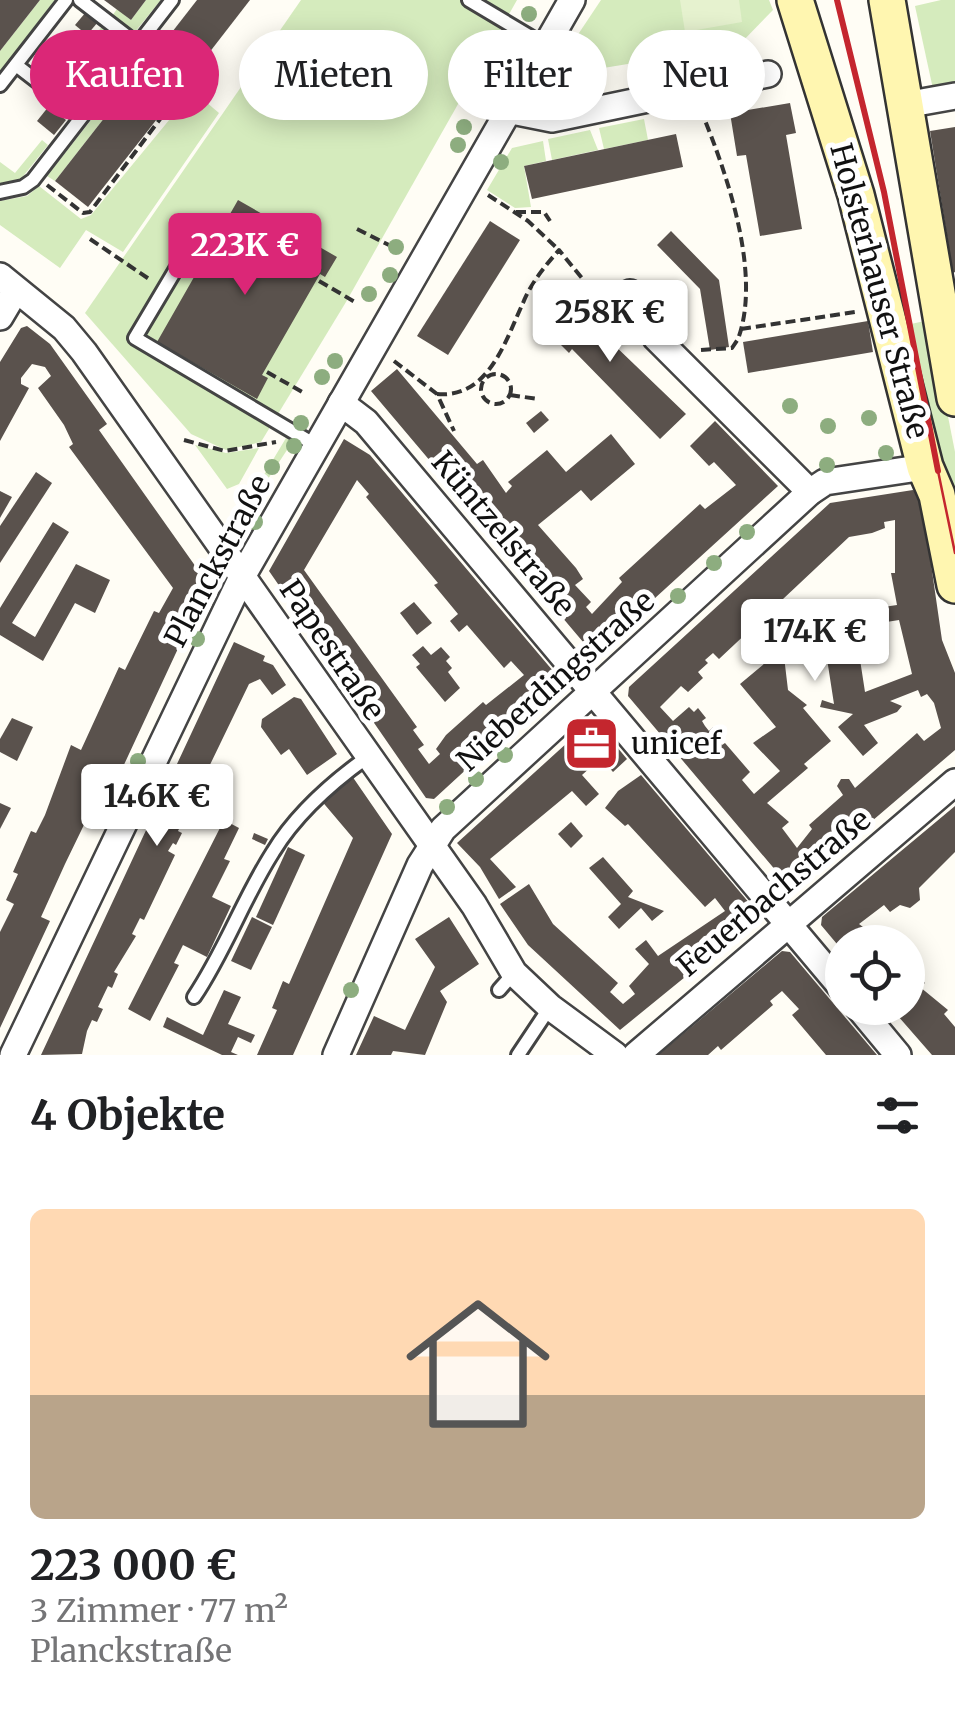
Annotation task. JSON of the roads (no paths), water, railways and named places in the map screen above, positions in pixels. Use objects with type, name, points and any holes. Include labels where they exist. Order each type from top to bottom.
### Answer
[{"type":"main road","name":"Holsterhauser Straße","points":[[794,0],[856,196],[925,467],[936,495],[955,584]]},
{"type":"main road","name":"Holsterhauser Straße","points":[[886,0],[955,398]]},
{"type":"street","name":"Planckstraße","points":[[553,30],[572,0]]},
{"type":"street","points":[[607,108],[768,74]]},
{"type":"street","points":[[906,105],[955,96]]},
{"type":"street","name":"Planckstraße","points":[[13,1055],[243,575],[501,120]]},
{"type":"street","points":[[0,316],[8,283]]},
{"type":"street","name":"Papestraße","points":[[8,283],[74,340],[243,575],[366,758],[474,905],[507,982],[550,1007],[615,1055]]},
{"type":"street","points":[[630,293],[656,338],[810,492]]},
{"type":"street","name":"Küntzelstraße","points":[[341,404],[366,422],[825,967]]},
{"type":"street","name":"Nieberdingstraße","points":[[336,1055],[429,847],[443,828],[810,492],[826,482],[925,467]]},
{"type":"street","name":"Feuerbachstraße","points":[[636,1055],[955,782]]},
{"type":"street","points":[[873,1025],[898,1055]]},
{"type":"lane","points":[[0,85],[66,0]]},
{"type":"lane","points":[[80,0],[119,30]]},
{"type":"lane","points":[[149,30],[172,0]]},
{"type":"lane","points":[[468,0],[519,30]]},
{"type":"lane","points":[[16,64],[30,75]]},
{"type":"lane","points":[[0,192],[24,187],[79,120]]},
{"type":"lane","points":[[198,232],[136,338],[317,446]]},
{"type":"lane","points":[[194,997],[215,965],[276,846],[326,786],[366,758]]},
{"type":"lane","points":[[518,1055],[550,1007]]},
{"type":"tram line","points":[[938,471],[955,553]]},
{"type":"railway","points":[[837,0],[884,192],[938,471]]},
{"type":"place","name":"unicef","points":[[592,744]]}]
